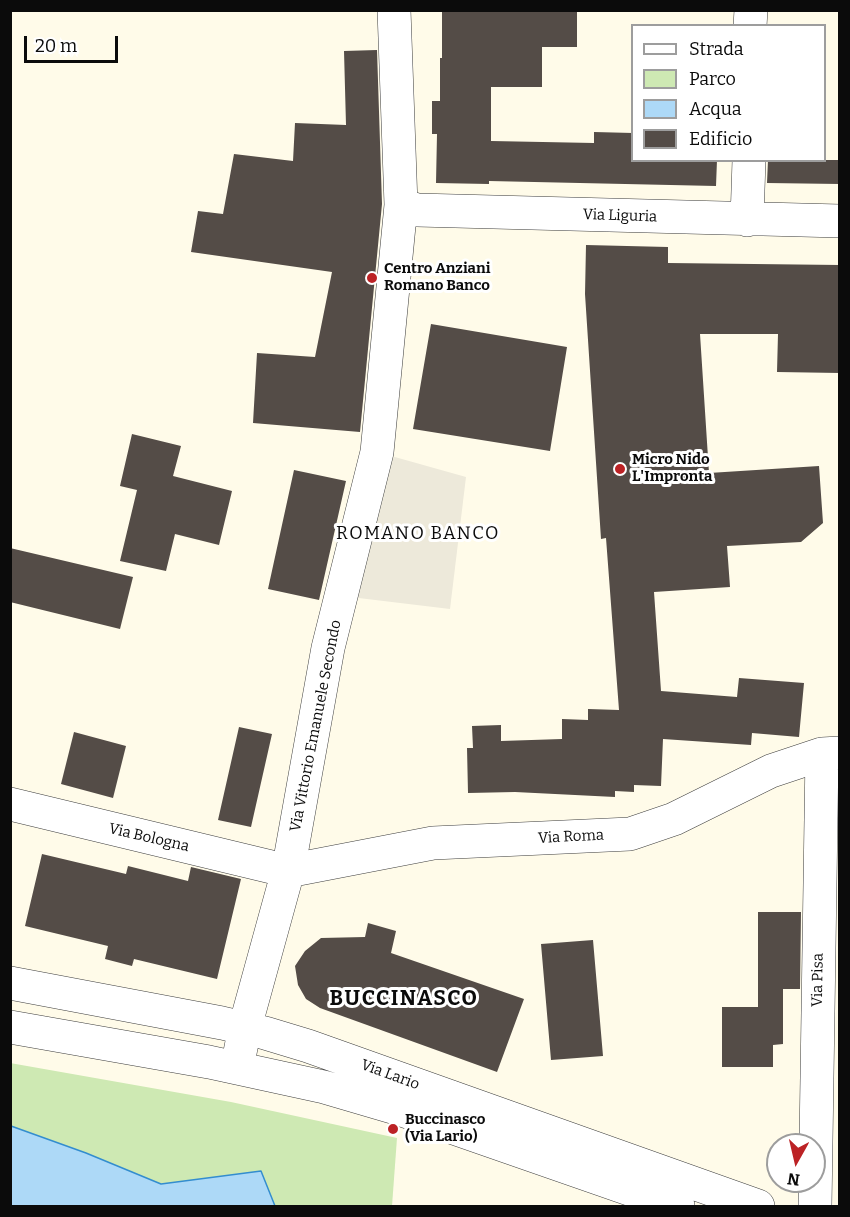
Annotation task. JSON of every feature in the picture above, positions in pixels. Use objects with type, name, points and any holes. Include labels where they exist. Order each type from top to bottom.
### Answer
[{"type":"street","name":"Via Vittorio Emanuele Secondo","points":[[237,1068],[245,1028],[288,871],[328,648],[376,452],[401,205],[394,10]]},
{"type":"street","points":[[747,220],[749,162]]},
{"type":"street","name":"Via Liguria","points":[[401,205],[417,210],[840,221]]},
{"type":"street","name":"Via Roma","points":[[288,871],[433,843],[630,834],[674,819],[771,771],[831,753]]},
{"type":"street","name":"Via Pisa","points":[[815,1206],[831,753]]},
{"type":"street","name":"Via Bologna","points":[[10,804],[288,871]]},
{"type":"street","name":"Via Lario","points":[[10,983],[245,1028],[308,1046],[758,1206]]},
{"type":"street","name":"Via Lario","points":[[10,1027],[299,1080],[390,1106],[671,1205]]},
{"type":"green space","points":[[10,1063],[231,1102],[397,1138],[392,1206],[11,1206]]},
{"type":"shaded area","points":[[377,452],[466,477],[450,609],[342,596]]},
{"type":"water","points":[[11,1126],[86,1153],[161,1184],[261,1171],[275,1206],[11,1206]]},
{"type":"building","points":[[442,10],[577,10],[577,47],[542,47],[542,87],[491,87],[491,141],[594,143],[594,132],[631,133],[631,162],[717,162],[716,186],[489,181],[489,184],[436,183],[437,134],[432,134],[432,101],[440,101],[440,58],[442,58]]},
{"type":"building","points":[[377,50],[382,204],[360,432],[253,423],[257,353],[315,357],[332,272],[191,252],[198,211],[223,214],[234,154],[293,161],[295,123],[346,125],[344,51]]},
{"type":"building","points":[[840,160],[840,184],[767,183],[768,162]]},
{"type":"building","points":[[586,245],[668,247],[668,263],[840,265],[840,373],[777,372],[778,334],[700,334],[709,473],[819,466],[823,523],[801,542],[727,546],[730,587],[654,592],[661,691],[737,697],[739,678],[804,683],[799,737],[752,733],[751,745],[663,739],[661,786],[634,785],[634,792],[615,791],[615,797],[515,792],[468,793],[467,748],[473,748],[472,726],[501,725],[501,741],[562,739],[562,719],[588,720],[588,709],[619,710],[606,538],[601,539],[585,294]]},
{"type":"building","points":[[431,324],[567,347],[550,451],[413,429]]},
{"type":"building","points":[[132,434],[181,446],[173,476],[232,491],[219,545],[175,534],[166,571],[120,561],[137,490],[120,486]]},
{"type":"building","points":[[294,470],[346,481],[319,600],[268,589]]},
{"type":"building","points":[[10,548],[133,577],[120,629],[10,602]]},
{"type":"building","points":[[239,727],[272,734],[251,827],[218,820]]},
{"type":"building","points":[[74,732],[126,746],[113,798],[61,784]]},
{"type":"building","points":[[42,854],[126,874],[128,866],[188,881],[191,867],[241,879],[217,979],[134,959],[132,966],[105,959],[108,946],[25,926]]},
{"type":"building","points":[[758,912],[801,912],[800,989],[783,989],[783,1044],[773,1045],[773,1067],[722,1067],[722,1007],[758,1007]]},
{"type":"building","points":[[368,923],[396,931],[391,953],[524,999],[497,1072],[320,1008],[306,999],[298,985],[295,966],[305,951],[321,938],[365,937]]},
{"type":"building","points":[[593,940],[603,1056],[551,1060],[541,944]]},
{"type":"place","name":"Centro Anziani Romano Banco","points":[[372,278]]},
{"type":"place","name":"Micro Nido L'Impronta","points":[[620,469]]},
{"type":"place","name":"Buccinasco (Via Lario)","points":[[393,1129]]},
{"type":"district","name":"ROMANO BANCO","points":[[418,534]]},
{"type":"district","name":"BUCCINASCO","points":[[404,999]]}]
